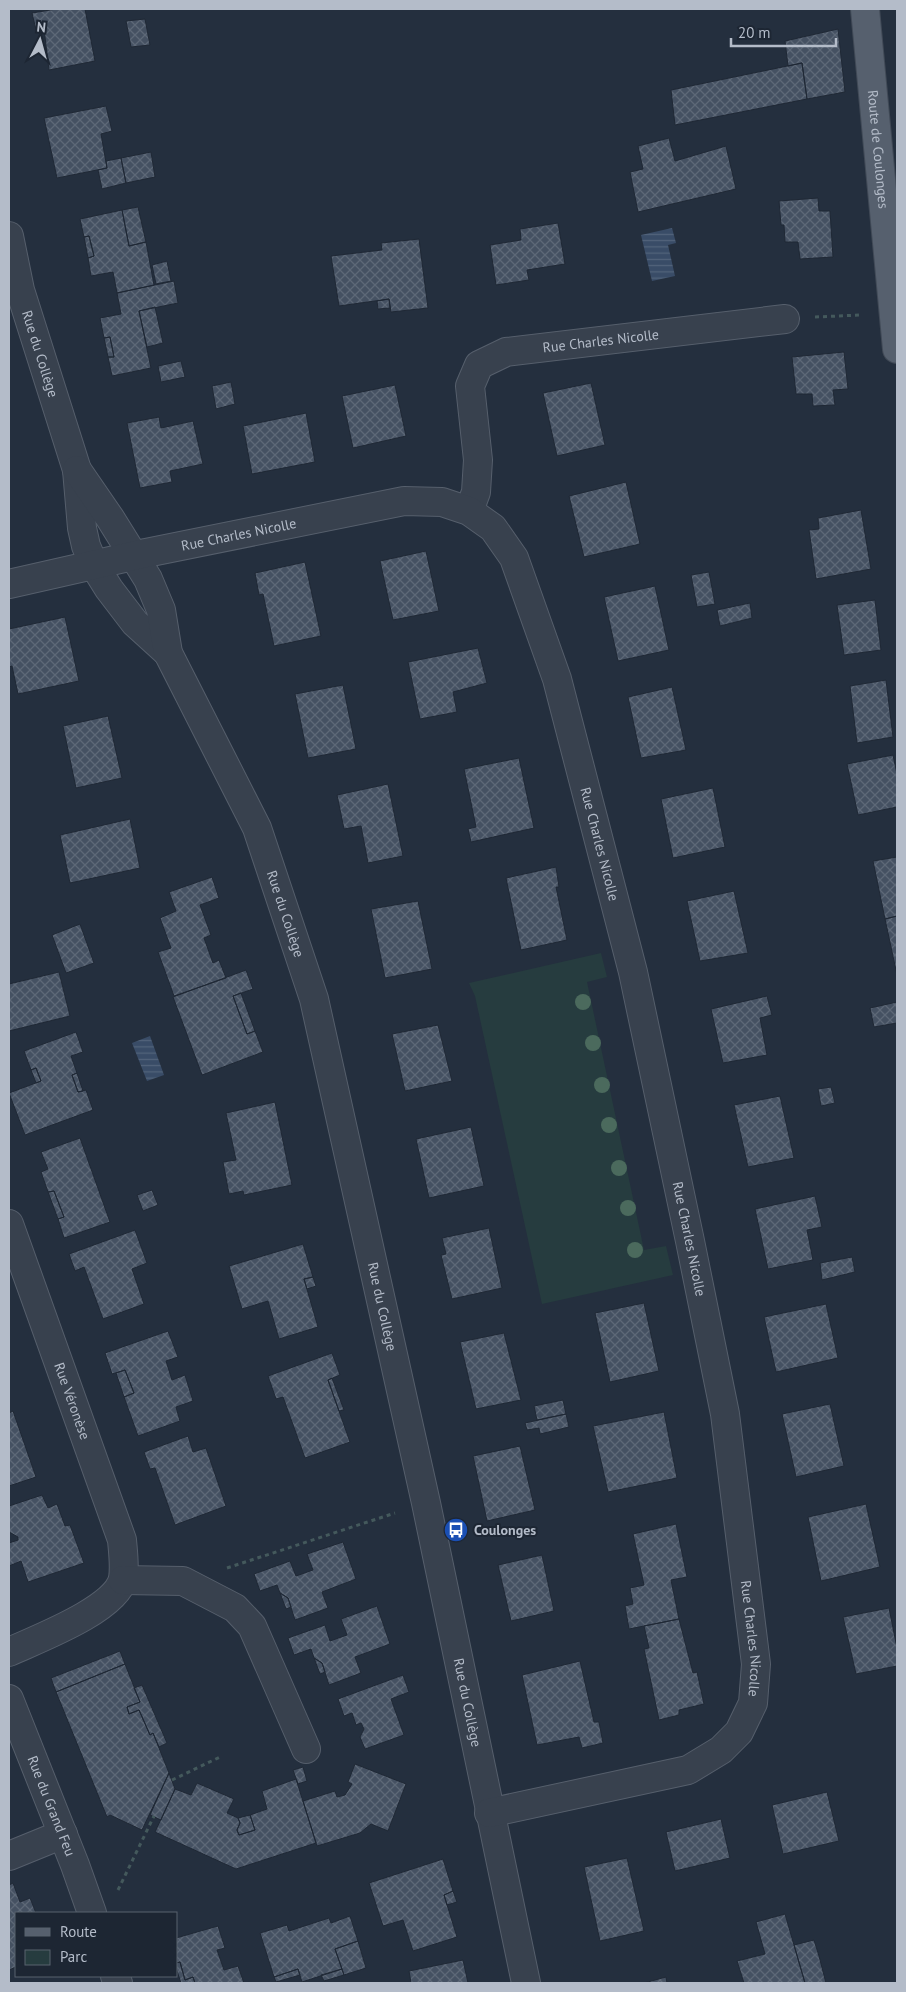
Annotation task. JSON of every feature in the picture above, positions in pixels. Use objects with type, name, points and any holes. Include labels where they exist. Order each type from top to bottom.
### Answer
[{"type":"main road","name":"Route de Coulonges","points":[[865,9],[897,349]]},
{"type":"street","name":"Rue du Collège","points":[[9,236],[20,290],[77,470],[82,528],[86,546],[94,566],[135,623],[168,653]]},
{"type":"street","name":"Rue Charles Nicolle","points":[[469,511],[476,492],[478,460],[470,386],[479,365],[506,352],[785,319]]},
{"type":"street","name":"Rue du Collège","points":[[77,470],[148,579],[161,610],[168,653],[257,828],[314,999],[426,1503],[489,1813],[526,1983]]},
{"type":"street","name":"Rue Charles Nicolle","points":[[9,584],[134,556],[404,501],[442,502],[469,511],[494,528],[514,558],[557,680],[633,972],[725,1414],[756,1664],[753,1702],[740,1732],[721,1750],[688,1770],[489,1813]]},
{"type":"street","name":"Rue Véronèse","points":[[9,1224],[122,1540],[122,1580]]},
{"type":"street","points":[[9,1652],[96,1610],[113,1596],[122,1580],[183,1581],[236,1608],[252,1626],[306,1749]]},
{"type":"street","name":"Rue du Grand Feu","points":[[9,1699],[63,1834],[92,1912]]},
{"type":"street","points":[[9,1856],[63,1834]]},
{"type":"path","points":[[785,319],[893,313]]},
{"type":"path","points":[[183,1581],[426,1503]]},
{"type":"path","points":[[172,1780],[220,1757]]},
{"type":"path","points":[[113,1895],[119,1889],[154,1816]]},
{"type":"green space","points":[[601,953],[607,977],[587,982],[644,1250],[666,1246],[673,1275],[542,1304],[475,996],[469,983]]},
{"type":"water","points":[[672,228],[676,243],[668,245],[675,276],[652,281],[641,235]]},
{"type":"water","points":[[150,1036],[164,1075],[147,1081],[132,1043]]},
{"type":"building","points":[[56,9],[85,9],[95,61],[49,70],[44,29],[36,30],[32,13]]},
{"type":"building","points":[[145,19],[150,45],[131,47],[126,21]]},
{"type":"building","points":[[838,29],[845,92],[807,99],[802,63],[788,66],[785,41]]},
{"type":"building","points":[[802,63],[807,99],[675,125],[671,90]]},
{"type":"building","points":[[106,106],[112,131],[101,134],[107,168],[57,178],[44,118]]},
{"type":"building","points":[[669,138],[675,161],[726,146],[736,189],[638,212],[630,172],[643,169],[638,146]]},
{"type":"building","points":[[151,152],[155,177],[126,183],[121,158]]},
{"type":"building","points":[[121,158],[126,183],[102,189],[98,170],[107,168],[106,161]]},
{"type":"building","points":[[818,198],[819,211],[830,211],[833,257],[800,259],[798,242],[785,242],[779,201]]},
{"type":"building","points":[[138,207],[146,242],[129,246],[122,210]]},
{"type":"building","points":[[122,210],[129,246],[146,242],[154,285],[117,293],[113,272],[91,276],[88,258],[94,256],[89,236],[84,237],[80,219]]},
{"type":"building","points":[[558,223],[565,264],[527,270],[529,280],[496,285],[490,245],[521,240],[520,229]]},
{"type":"building","points":[[89,236],[94,256],[88,258],[84,237]]},
{"type":"building","points":[[419,239],[428,308],[391,312],[389,299],[339,306],[331,256],[382,250],[381,243]]},
{"type":"building","points":[[167,261],[171,281],[156,284],[152,265]]},
{"type":"building","points":[[174,281],[178,303],[139,311],[151,368],[112,376],[108,357],[114,357],[110,337],[104,338],[100,318],[121,314],[117,293]]},
{"type":"building","points":[[389,299],[390,308],[378,309],[377,301]]},
{"type":"building","points":[[155,307],[163,343],[147,347],[139,311]]},
{"type":"building","points":[[110,337],[114,357],[108,357],[104,338]]},
{"type":"building","points":[[844,352],[848,389],[833,390],[835,405],[813,406],[812,394],[796,394],[792,357]]},
{"type":"building","points":[[181,361],[185,377],[161,382],[158,366]]},
{"type":"building","points":[[231,382],[235,404],[216,409],[212,386]]},
{"type":"building","points":[[591,383],[605,445],[557,456],[543,393]]},
{"type":"building","points":[[395,385],[406,436],[353,448],[342,396]]},
{"type":"building","points":[[306,413],[315,462],[252,474],[243,426]]},
{"type":"building","points":[[159,417],[161,428],[193,421],[203,464],[170,471],[172,482],[140,488],[127,423]]},
{"type":"building","points":[[626,482],[640,544],[584,557],[569,496]]},
{"type":"building","points":[[861,510],[871,569],[816,579],[809,530],[819,529],[818,518]]},
{"type":"building","points":[[426,551],[439,611],[393,620],[380,561]]},
{"type":"building","points":[[305,562],[321,636],[274,646],[263,594],[259,595],[255,573]]},
{"type":"building","points":[[709,572],[715,604],[697,607],[691,575]]},
{"type":"building","points":[[655,586],[669,650],[618,661],[604,597]]},
{"type":"building","points":[[875,600],[881,650],[844,655],[837,605]]},
{"type":"building","points":[[750,603],[752,618],[720,626],[717,610]]},
{"type":"building","points":[[65,617],[79,681],[18,694],[12,666],[9,667],[9,629]]},
{"type":"building","points":[[478,648],[487,683],[453,692],[457,712],[420,719],[408,662]]},
{"type":"building","points":[[886,680],[893,737],[857,743],[850,686]]},
{"type":"building","points":[[343,685],[356,749],[308,758],[295,694]]},
{"type":"building","points":[[672,687],[686,750],[641,758],[628,697]]},
{"type":"building","points":[[108,716],[122,778],[76,788],[63,726]]},
{"type":"building","points":[[893,755],[897,774],[897,807],[858,815],[847,764]]},
{"type":"building","points":[[519,758],[534,828],[471,842],[468,829],[476,827],[464,769]]},
{"type":"building","points":[[388,784],[403,856],[368,863],[361,826],[344,829],[337,795]]},
{"type":"building","points":[[713,788],[725,847],[673,858],[661,799]]},
{"type":"building","points":[[130,819],[140,868],[70,883],[60,835]]},
{"type":"building","points":[[897,857],[897,916],[885,919],[873,861]]},
{"type":"building","points":[[556,867],[559,887],[556,887],[567,940],[521,950],[506,878]]},
{"type":"building","points":[[212,877],[219,898],[200,905],[211,935],[204,938],[213,963],[219,960],[226,978],[174,996],[158,952],[171,948],[160,918],[176,911],[169,892]]},
{"type":"building","points":[[734,891],[748,953],[700,961],[687,901]]},
{"type":"building","points":[[418,901],[432,969],[385,978],[371,909]]},
{"type":"building","points":[[897,916],[897,975],[885,919]]},
{"type":"building","points":[[80,924],[94,963],[66,973],[52,935]]},
{"type":"building","points":[[246,970],[253,989],[233,996],[247,1034],[255,1031],[263,1052],[202,1075],[173,997]]},
{"type":"building","points":[[59,972],[70,1016],[9,1031],[9,984]]},
{"type":"building","points":[[241,993],[255,1031],[247,1034],[233,996]]},
{"type":"building","points":[[767,996],[772,1015],[760,1018],[767,1055],[723,1063],[711,1009]]},
{"type":"building","points":[[897,1002],[897,1023],[874,1027],[870,1008]]},
{"type":"building","points":[[438,1025],[452,1081],[405,1091],[392,1034]]},
{"type":"building","points":[[76,1032],[83,1052],[71,1056],[77,1073],[72,1075],[78,1092],[86,1090],[93,1110],[25,1135],[9,1093],[41,1081],[36,1068],[31,1070],[24,1051]]},
{"type":"building","points":[[36,1068],[41,1081],[36,1083],[31,1070]]},
{"type":"building","points":[[77,1073],[83,1091],[78,1092],[72,1075]]},
{"type":"building","points":[[831,1087],[835,1103],[821,1106],[818,1089]]},
{"type":"building","points":[[780,1096],[794,1158],[748,1167],[734,1105]]},
{"type":"building","points":[[275,1102],[292,1185],[244,1195],[243,1191],[229,1194],[223,1162],[236,1160],[226,1113]]},
{"type":"building","points":[[471,1127],[484,1186],[429,1198],[416,1139]]},
{"type":"building","points":[[80,1138],[110,1222],[64,1238],[58,1219],[64,1217],[54,1191],[48,1192],[41,1172],[48,1169],[41,1152]]},
{"type":"building","points":[[152,1190],[158,1205],[143,1211],[137,1195]]},
{"type":"building","points":[[54,1191],[64,1217],[58,1219],[48,1192]]},
{"type":"building","points":[[815,1196],[822,1227],[807,1230],[813,1260],[768,1269],[755,1209]]},
{"type":"building","points":[[489,1228],[502,1288],[452,1299],[441,1255],[446,1254],[442,1238]]},
{"type":"building","points":[[135,1230],[147,1263],[132,1269],[144,1304],[103,1319],[84,1267],[75,1271],[69,1254]]},
{"type":"building","points":[[303,1244],[313,1277],[304,1279],[318,1327],[279,1339],[268,1301],[242,1309],[229,1266]]},
{"type":"building","points":[[852,1257],[855,1272],[822,1280],[820,1263]]},
{"type":"building","points":[[313,1277],[316,1286],[307,1289],[304,1279]]},
{"type":"building","points":[[644,1303],[659,1371],[610,1382],[595,1313]]},
{"type":"building","points":[[826,1304],[838,1358],[776,1372],[764,1317]]},
{"type":"building","points":[[168,1331],[178,1357],[166,1361],[172,1380],[185,1375],[193,1401],[176,1407],[180,1421],[138,1436],[124,1397],[134,1393],[125,1370],[112,1374],[105,1353]]},
{"type":"building","points":[[504,1333],[521,1400],[476,1409],[460,1342]]},
{"type":"building","points":[[332,1353],[340,1375],[328,1380],[350,1442],[305,1458],[283,1397],[276,1399],[268,1376]]},
{"type":"building","points":[[125,1370],[134,1393],[124,1397],[116,1373]]},
{"type":"building","points":[[332,1378],[344,1410],[339,1411],[328,1380]]},
{"type":"building","points":[[563,1400],[566,1414],[537,1420],[534,1406]]},
{"type":"building","points":[[830,1404],[844,1466],[796,1477],[782,1414]]},
{"type":"building","points":[[13,1411],[36,1477],[9,1486],[9,1413]]},
{"type":"building","points":[[664,1412],[677,1478],[608,1492],[593,1426]]},
{"type":"building","points":[[566,1414],[569,1427],[540,1434],[539,1428],[527,1430],[525,1423]]},
{"type":"building","points":[[188,1436],[193,1452],[206,1448],[226,1506],[175,1525],[155,1468],[150,1469],[144,1452]]},
{"type":"building","points":[[520,1446],[535,1510],[487,1521],[473,1456]]},
{"type":"building","points":[[42,1495],[48,1508],[57,1504],[65,1526],[70,1525],[84,1563],[28,1582],[21,1561],[9,1566],[9,1543],[18,1540],[18,1537],[9,1532],[9,1506]]},
{"type":"building","points":[[866,1504],[880,1567],[821,1581],[808,1517]]},
{"type":"building","points":[[676,1524],[687,1577],[671,1580],[679,1619],[629,1629],[625,1606],[633,1604],[630,1588],[644,1585],[633,1534]]},
{"type":"building","points":[[343,1542],[356,1579],[322,1592],[328,1608],[295,1620],[288,1598],[280,1593],[277,1585],[260,1591],[254,1574],[290,1561],[296,1576],[313,1570],[307,1554]]},
{"type":"building","points":[[542,1555],[554,1611],[511,1621],[498,1565]]},
{"type":"building","points":[[280,1593],[288,1598],[291,1607],[286,1609]]},
{"type":"building","points":[[377,1606],[390,1644],[355,1657],[361,1673],[329,1685],[322,1663],[314,1658],[311,1649],[294,1655],[288,1638],[325,1625],[330,1641],[347,1635],[341,1619]]},
{"type":"building","points":[[889,1608],[897,1648],[897,1666],[856,1674],[843,1617]]},
{"type":"building","points":[[679,1619],[693,1673],[697,1672],[704,1704],[679,1710],[679,1715],[659,1720],[644,1649],[649,1648],[644,1626]]},
{"type":"building","points":[[120,1651],[125,1664],[56,1692],[51,1678]]},
{"type":"building","points":[[314,1658],[322,1663],[325,1672],[320,1674]]},
{"type":"building","points":[[580,1661],[594,1722],[599,1722],[603,1743],[582,1748],[579,1737],[537,1745],[522,1675]]},
{"type":"building","points":[[125,1664],[140,1702],[127,1707],[129,1714],[139,1710],[150,1735],[153,1733],[169,1773],[142,1830],[110,1815],[107,1817],[56,1692]]},
{"type":"building","points":[[403,1675],[409,1692],[391,1699],[404,1735],[365,1749],[360,1737],[364,1729],[361,1723],[356,1725],[352,1713],[344,1716],[338,1699]]},
{"type":"building","points":[[142,1685],[167,1743],[159,1747],[153,1733],[150,1735],[139,1710],[129,1714],[127,1707],[140,1702],[134,1688]]},
{"type":"building","points":[[355,1764],[406,1784],[388,1831],[371,1824],[360,1833],[317,1846],[303,1801],[335,1791],[337,1797],[345,1795],[352,1784],[348,1782]]},
{"type":"building","points":[[303,1767],[307,1781],[298,1784],[293,1770]]},
{"type":"building","points":[[169,1773],[175,1789],[161,1820],[150,1815]]},
{"type":"building","points":[[296,1779],[316,1843],[236,1869],[155,1832],[175,1789],[191,1795],[197,1783],[234,1799],[227,1813],[238,1818],[240,1823],[237,1830],[239,1835],[255,1830],[250,1815],[267,1809],[262,1791]]},
{"type":"building","points":[[827,1792],[839,1841],[783,1854],[772,1805]]},
{"type":"building","points":[[250,1815],[255,1830],[239,1835],[237,1830],[240,1823],[238,1818]]},
{"type":"building","points":[[721,1819],[730,1858],[675,1871],[666,1832]]},
{"type":"building","points":[[627,1858],[644,1931],[600,1941],[584,1867]]},
{"type":"building","points":[[443,1859],[453,1891],[444,1895],[457,1937],[413,1951],[403,1920],[383,1926],[369,1883]]},
{"type":"building","points":[[13,1883],[20,1902],[30,1898],[36,1912],[15,1912],[15,1967],[9,1970],[9,1885]]},
{"type":"building","points":[[453,1891],[457,1902],[447,1905],[444,1895]]},
{"type":"building","points":[[785,1914],[805,1983],[744,1983],[737,1961],[765,1954],[756,1922]]},
{"type":"building","points":[[350,1916],[358,1941],[335,1949],[342,1969],[302,1982],[298,1969],[274,1977],[260,1933],[287,1925],[289,1931],[329,1918],[331,1923]]},
{"type":"building","points":[[218,1926],[225,1948],[217,1950],[224,1970],[238,1966],[244,1983],[195,1983],[193,1977],[185,1980],[180,1962],[178,1962],[178,1937]]},
{"type":"building","points":[[814,1940],[826,1983],[805,1983],[794,1945]]},
{"type":"building","points":[[358,1941],[366,1968],[344,1975],[335,1949]]},
{"type":"building","points":[[463,1960],[468,1983],[411,1983],[409,1971]]},
{"type":"building","points":[[178,1962],[180,1962],[185,1980],[193,1977],[195,1983],[181,1983],[178,1974]]},
{"type":"building","points":[[298,1969],[300,1975],[276,1982],[274,1977]]},
{"type":"building","points":[[342,1969],[344,1975],[324,1981],[321,1975]]},
{"type":"building","points":[[666,1977],[667,1983],[644,1983]]},
{"type":"place","name":"Coulonges","points":[[456,1530]]}]
